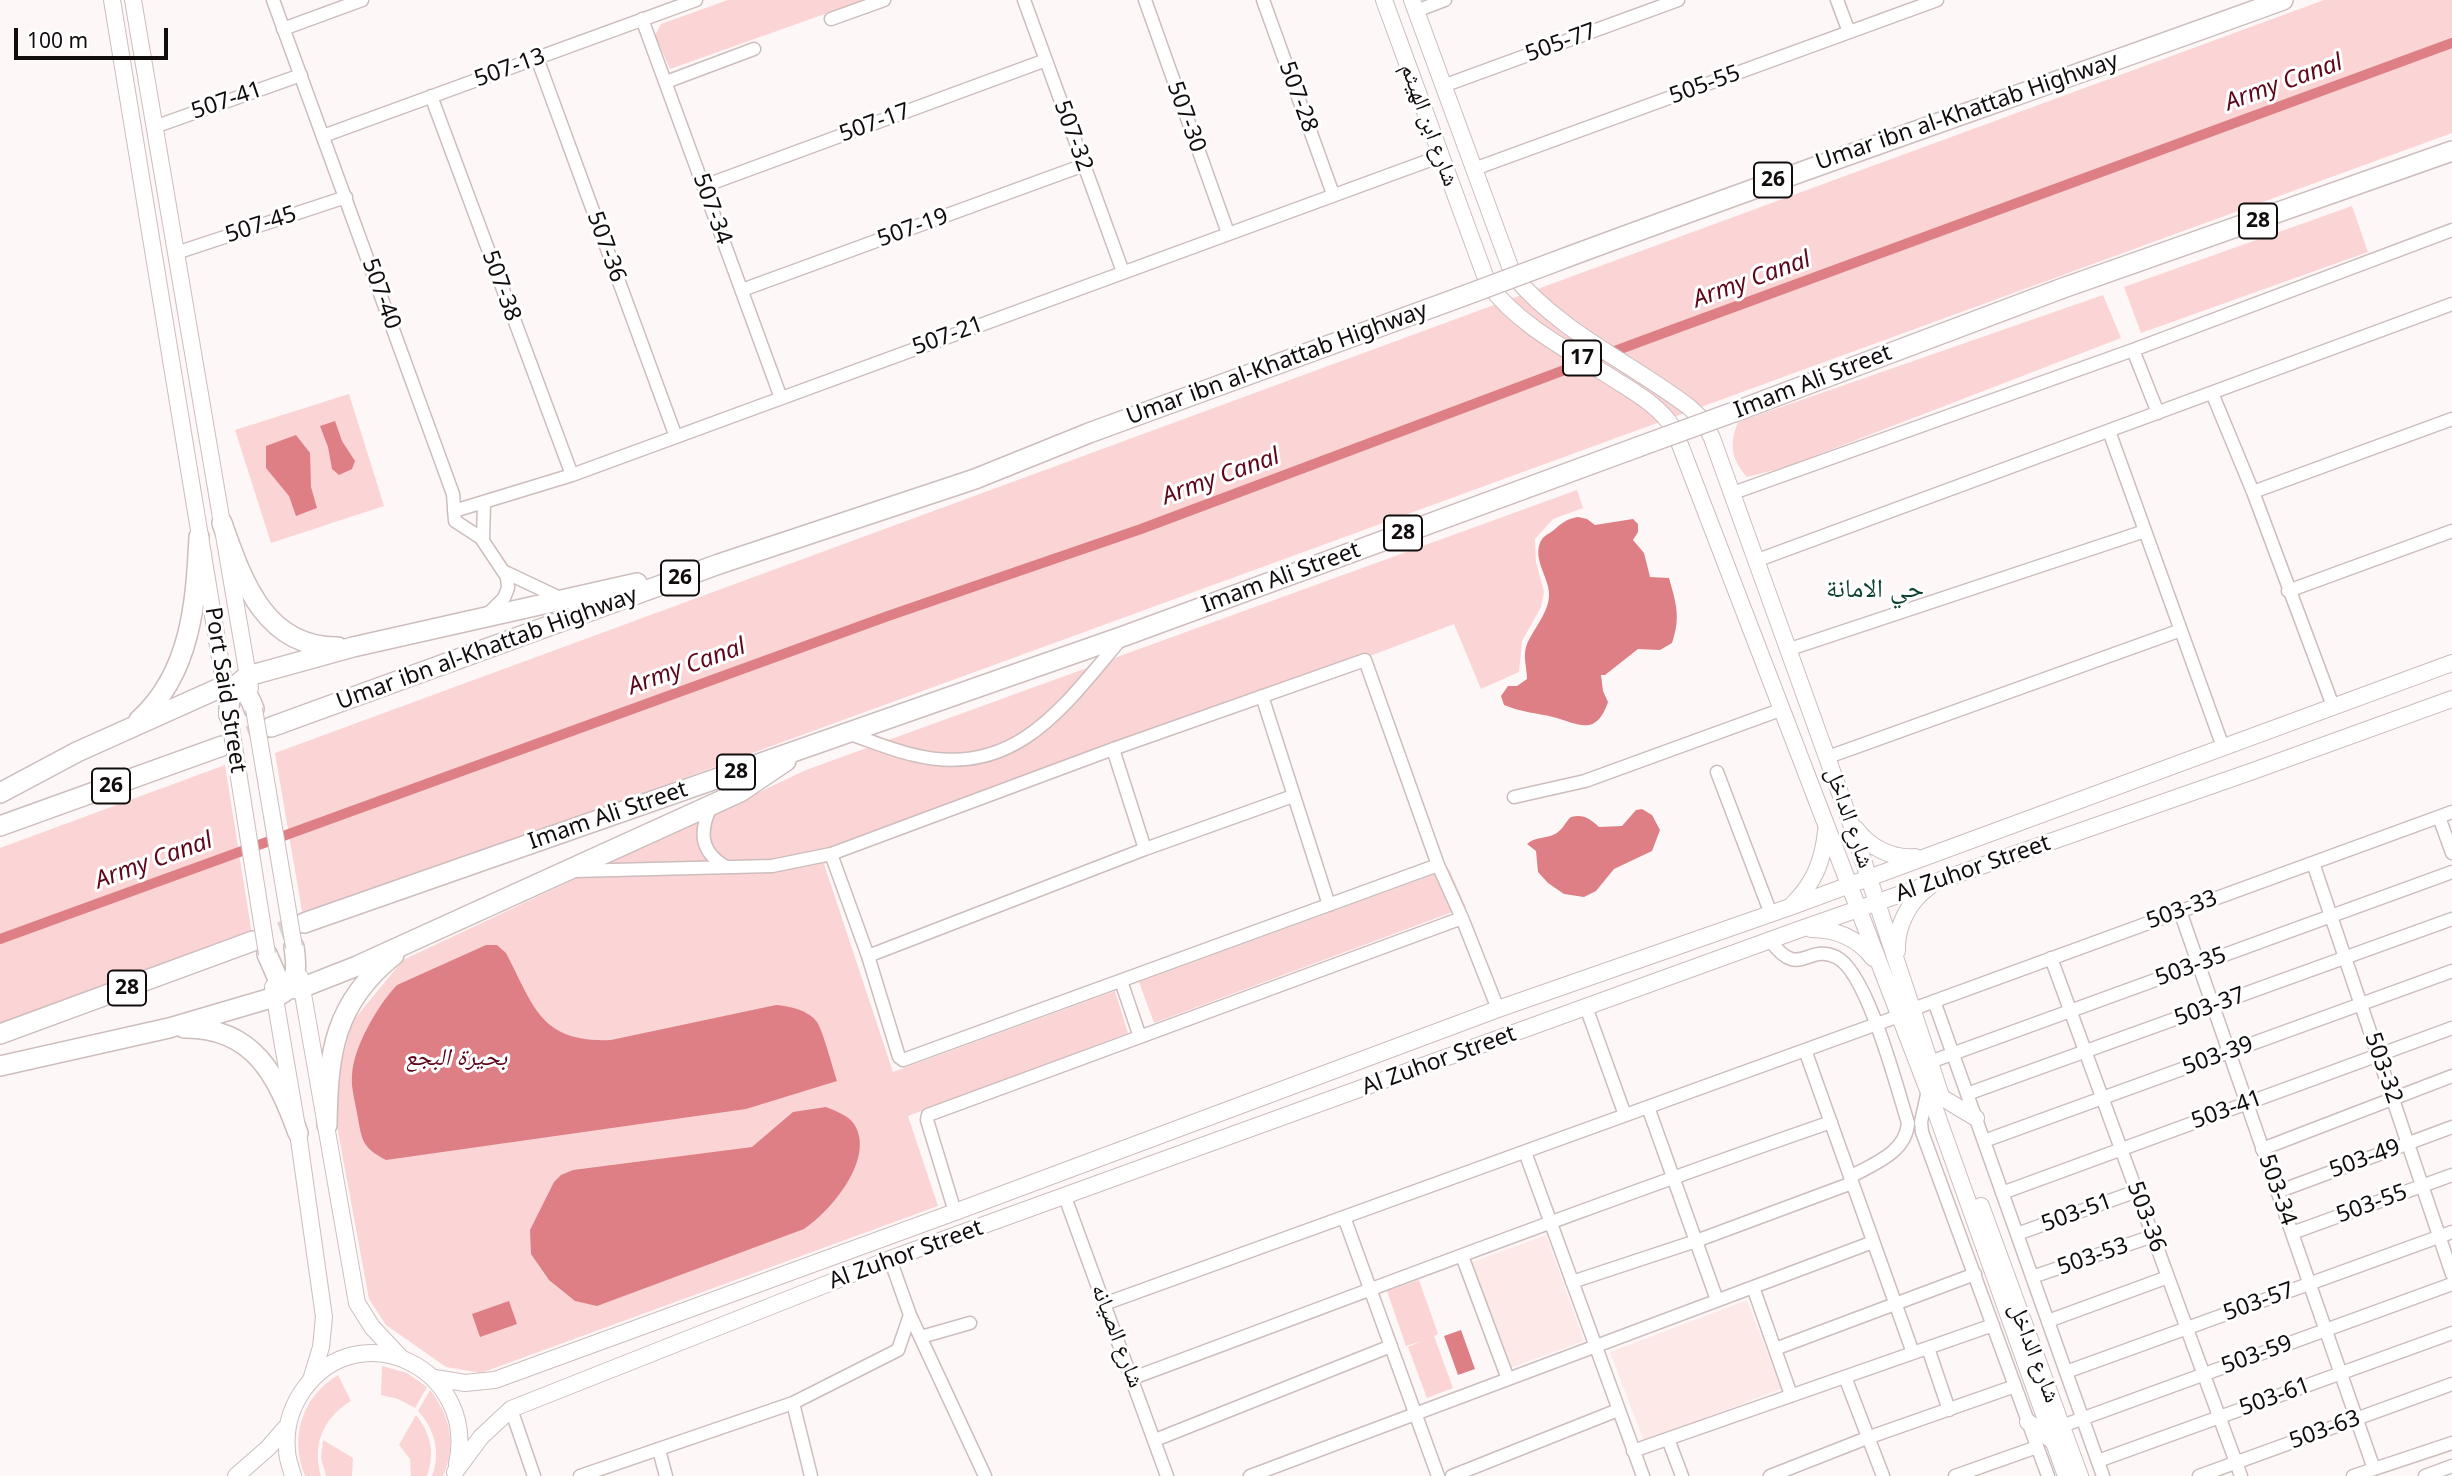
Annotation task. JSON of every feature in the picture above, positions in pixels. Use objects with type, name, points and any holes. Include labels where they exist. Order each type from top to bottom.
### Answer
[{"type":"highway","name":"Umar ibn al-Khattab Highway","points":[[271,727],[719,564],[975,479],[1089,433],[1757,186],[2283,0]]},
{"type":"highway","name":"Imam Ali Street","points":[[304,923],[1124,636],[2063,288],[2452,151]]},
{"type":"highway","points":[[222,523],[241,577],[253,600],[276,624],[313,644],[353,647]]},
{"type":"highway","points":[[129,728],[156,701],[177,668],[189,630],[197,577],[199,537]]},
{"type":"highway","points":[[0,793],[129,728],[353,647],[719,564]]},
{"type":"highway","points":[[236,691],[254,709]]},
{"type":"highway","name":"26","points":[[0,826],[222,746]]},
{"type":"highway","points":[[0,1066],[169,1028],[415,940],[747,788],[805,747]]},
{"type":"highway","points":[[327,1125],[331,1057],[345,1013],[357,991],[372,974],[415,940]]},
{"type":"highway","points":[[288,986],[296,967],[294,947]]},
{"type":"highway","points":[[260,948],[275,974],[288,986]]},
{"type":"highway","name":"28","points":[[0,1034],[260,948]]},
{"type":"highway","points":[[169,1028],[191,1027],[215,1031],[244,1044],[266,1066],[282,1090],[298,1133]]},
{"type":"main road","name":"Port Said Street","points":[[113,0],[199,537],[236,691]]},
{"type":"main road","name":"Port Said Street","points":[[133,0],[222,523],[260,948]]},
{"type":"main road","name":"شارع ابن الهيثم","points":[[1384,0],[1475,250]]},
{"type":"main road","name":"شارع ابن الهيثم","points":[[1414,5],[1501,243]]},
{"type":"main road","points":[[1427,119],[1452,110]]},
{"type":"main road","name":"شارع الداخل","points":[[1501,243],[1513,275],[1528,293],[1555,317],[1689,407],[1703,420],[1758,560],[1870,877],[1897,961],[1906,1012],[2080,1476]]},
{"type":"main road","name":"شارع الداخل","points":[[1475,250],[1488,284],[1508,309],[1661,411],[1674,429],[1880,967],[1930,1062],[1935,1093],[1991,1271],[2066,1476]]},
{"type":"main road","name":"Al Zuhor Street","points":[[435,1378],[465,1383],[495,1380],[955,1212],[1497,1009],[1771,914],[2452,663]]},
{"type":"main road","name":"Al Zuhor Street","points":[[454,1474],[481,1437],[511,1409],[890,1259],[1770,940],[2452,699]]},
{"type":"main road","name":"Port Said Street","points":[[254,709],[294,947]]},
{"type":"main road","points":[[1814,796],[1838,786]]},
{"type":"main road","points":[[1850,821],[1861,836],[1883,851],[1910,858],[1928,856]]},
{"type":"main road","points":[[1790,907],[1805,891],[1817,872],[1824,851],[1826,829]]},
{"type":"main road","points":[[1897,961],[1898,937],[1905,915],[1919,896],[1937,881]]},
{"type":"main road","points":[[1798,930],[1829,930],[1845,935],[1871,954],[1880,967]]},
{"type":"main road","points":[[288,986],[327,1125],[357,1303],[385,1343],[401,1358]]},
{"type":"main road","points":[[288,986],[298,1133],[324,1317],[321,1347],[310,1380],[296,1401],[288,1424],[286,1451],[293,1476]]},
{"type":"main road","points":[[1935,1093],[1976,1118]]},
{"type":"main road","points":[[955,1212],[961,1234]]},
{"type":"main road","points":[[310,1380],[330,1365],[353,1356],[377,1353],[401,1358],[419,1366],[435,1378],[450,1398],[459,1422],[461,1447],[454,1474]]},
{"type":"main road","points":[[2028,1422],[2054,1443]]},
{"type":"main road","points":[[236,1476],[268,1448],[288,1424]]},
{"type":"street","name":"507-40","points":[[273,0],[453,494],[454,512]]},
{"type":"street","points":[[284,29],[362,0]]},
{"type":"street","name":"507-13","points":[[323,136],[696,0]]},
{"type":"street","points":[[831,19],[884,0]]},
{"type":"street","name":"507-32","points":[[1024,0],[1123,272]]},
{"type":"street","name":"507-30","points":[[1145,0],[1228,233]]},
{"type":"street","name":"507-28","points":[[1263,0],[1333,194]]},
{"type":"street","points":[[1414,5],[1445,0]]},
{"type":"street","name":"505-77","points":[[1443,86],[1678,0]]},
{"type":"street","points":[[1837,0],[1849,32]]},
{"type":"street","name":"505-55","points":[[1474,169],[1937,0]]},
{"type":"street","name":"507-34","points":[[642,19],[782,398]]},
{"type":"street","points":[[666,82],[754,48]]},
{"type":"street","name":"507-36","points":[[537,58],[676,437]]},
{"type":"street","name":"507-17","points":[[704,186],[1046,60]]},
{"type":"street","name":"507-41","points":[[154,127],[301,75]]},
{"type":"street","name":"507-38","points":[[431,96],[572,475]]},
{"type":"street","name":"507-21","points":[[454,512],[572,475],[1441,156]]},
{"type":"street","name":"507-19","points":[[742,290],[1084,165]]},
{"type":"street","name":"507-45","points":[[176,253],[346,197]]},
{"type":"street","points":[[1733,492],[2133,350],[2452,230]]},
{"type":"street","points":[[1758,560],[2452,304]]},
{"type":"street","points":[[2133,350],[2158,413]]},
{"type":"street","points":[[2212,393],[2253,492],[2333,706]]},
{"type":"street","points":[[2253,492],[2452,419]]},
{"type":"street","points":[[2109,431],[2223,747]]},
{"type":"street","points":[[483,540],[484,502]]},
{"type":"street","points":[[454,512],[456,523],[483,540],[505,572],[508,582],[500,603],[484,618]]},
{"type":"street","points":[[1790,649],[2145,531]]},
{"type":"street","points":[[2288,591],[2452,531]]},
{"type":"street","points":[[505,572],[563,600]]},
{"type":"street","points":[[1828,757],[2181,630]]},
{"type":"street","points":[[847,733],[913,755],[934,759],[974,758],[995,753],[1032,735],[1048,722],[1124,636]]},
{"type":"street","points":[[563,871],[772,866],[831,854],[1365,660],[1438,865],[1462,918],[1497,1009]]},
{"type":"street","points":[[1262,696],[1329,905]]},
{"type":"street","points":[[1514,797],[1585,781],[1780,710]]},
{"type":"street","points":[[1113,750],[1145,849]]},
{"type":"street","points":[[1717,772],[1771,914]]},
{"type":"street","points":[[868,956],[1145,849],[1293,796]]},
{"type":"street","points":[[712,804],[704,827],[705,847],[709,856],[727,867]]},
{"type":"street","points":[[2446,815],[2452,853]]},
{"type":"street","name":"503-33","points":[[1104,1304],[2446,815]]},
{"type":"street","points":[[831,854],[868,956],[899,1057],[903,1060],[1438,865]]},
{"type":"street","name":"503-32","points":[[2313,863],[2422,1186],[2446,1234],[2452,1274]]},
{"type":"street","name":"503-35","points":[[1930,1062],[2452,872]]},
{"type":"street","name":"503-34","points":[[2180,911],[2374,1469]]},
{"type":"street","points":[[955,1212],[927,1121],[928,1115],[1462,918]]},
{"type":"street","name":"503-37","points":[[1967,1094],[2452,919]]},
{"type":"street","points":[[1572,1282],[1696,1241],[1851,1180],[1889,1155],[1900,1144],[1908,1123],[1877,1024],[1856,978],[1846,964],[1835,956],[1822,954],[1798,960],[1787,959],[1770,940]]},
{"type":"street","name":"503-36","points":[[2051,958],[2241,1476]]},
{"type":"street","name":"503-39","points":[[1984,1140],[2452,971]]},
{"type":"street","points":[[1121,981],[1140,1037]]},
{"type":"street","points":[[1934,1001],[2103,1476]]},
{"type":"street","points":[[1586,1007],[1625,1115]]},
{"type":"street","name":"503-41","points":[[2002,1193],[2452,1028]]},
{"type":"street","points":[[1805,1050],[1913,1353]]},
{"type":"street","points":[[2262,1149],[2452,1076]]},
{"type":"street","points":[[1907,1130],[1921,1122],[1935,1093]]},
{"type":"street","points":[[1648,1107],[1717,1300]]},
{"type":"street","points":[[1133,1378],[1672,1177],[1831,1122]]},
{"type":"street","points":[[1921,1122],[2048,1476]]},
{"type":"street","name":"503-49","points":[[2277,1192],[2452,1127]]},
{"type":"street","points":[[1525,1152],[1643,1476]]},
{"type":"street","name":"503-55","points":[[2291,1233],[2452,1175]]},
{"type":"street","name":"503-51","points":[[2017,1234],[2137,1191]]},
{"type":"street","name":"شارع الصيانه","points":[[1065,1197],[1167,1476]]},
{"type":"street","points":[[1344,1217],[1438,1476]]},
{"type":"street","name":"503-57","points":[[2066,1372],[2446,1234]]},
{"type":"street","name":"503-53","points":[[2032,1277],[2153,1236]]},
{"type":"street","points":[[1251,1476],[1873,1242]]},
{"type":"street","points":[[1462,1256],[1508,1379]]},
{"type":"street","points":[[890,1259],[910,1315],[985,1476]]},
{"type":"street","points":[[1775,1349],[1975,1275]]},
{"type":"street","points":[[2048,1321],[2168,1277]]},
{"type":"street","name":"503-59","points":[[2062,1426],[2452,1284]]},
{"type":"street","points":[[1753,1287],[1791,1395]]},
{"type":"street","points":[[580,1476],[793,1403],[898,1350],[910,1315]]},
{"type":"street","points":[[921,1337],[970,1324]]},
{"type":"street","points":[[1633,1451],[1993,1325]]},
{"type":"street","name":"503-61","points":[[2098,1461],[2452,1333]]},
{"type":"street","points":[[1155,1440],[1391,1346]]},
{"type":"street","points":[[1928,1348],[1950,1410]]},
{"type":"street","points":[[1845,1377],[1883,1476]]},
{"type":"street","name":"503-63","points":[[2199,1476],[2452,1384]]},
{"type":"street","points":[[1770,1476],[1867,1438],[2015,1386]]},
{"type":"street","points":[[793,1403],[811,1476]]},
{"type":"street","points":[[511,1409],[534,1476]]},
{"type":"street","points":[[1452,1476],[1618,1410]]},
{"type":"street","points":[[1668,1439],[1682,1476]]},
{"type":"street","points":[[2353,1476],[2452,1443]]},
{"type":"street","points":[[1955,1476],[2037,1447]]},
{"type":"street","points":[[659,1450],[666,1476]]},
{"type":"street","points":[[2424,1476],[2452,1466]]},
{"type":"shaded area","points":[[728,0],[864,0],[670,69],[655,35],[661,24]]},
{"type":"shaded area","points":[[2324,0],[2452,0],[2452,133],[303,917],[275,753]]},
{"type":"shaded area","points":[[2352,206],[2368,252],[2141,333],[2124,287]]},
{"type":"shaded area","points":[[2103,295],[2121,338],[1786,467],[1747,477],[1738,464],[1733,451],[1733,437],[1738,422]]},
{"type":"shaded area","points":[[349,394],[384,506],[271,543],[235,430]]},
{"type":"shaded area","points":[[1577,490],[1583,508],[1553,519],[1535,539],[1536,562],[1544,592],[1541,607],[1522,641],[1519,672],[1481,689],[1454,624],[824,864],[893,1072],[1115,991],[1128,1033],[908,1116],[938,1206],[481,1373],[446,1367],[386,1325],[369,1299],[332,1099],[352,1022],[403,960],[806,770]]},
{"type":"shaded area","points":[[225,765],[252,935],[0,1027],[0,848]]},
{"type":"shaded area","points":[[1449,869],[1466,907],[1154,1023],[1139,982]]},
{"type":"shaded area","points":[[1546,1235],[1584,1341],[1510,1368],[1472,1262]]},
{"type":"shaded area","points":[[1419,1280],[1438,1334],[1434,1336],[1453,1388],[1427,1398],[1408,1347],[1422,1341],[1406,1346],[1387,1291]]},
{"type":"shaded area","points":[[1747,1300],[1781,1389],[1644,1441],[1610,1352]]},
{"type":"shaded area","points":[[382,1366],[407,1373],[427,1387],[415,1408],[398,1399],[381,1395]]},
{"type":"shaded area","points":[[338,1375],[351,1401],[333,1416],[322,1433],[318,1454],[321,1476],[305,1476],[298,1447],[302,1419],[315,1395]]},
{"type":"shaded area","points":[[430,1390],[447,1420],[449,1431],[450,1453],[443,1476],[432,1476],[436,1459],[435,1442],[429,1426],[418,1411]]},
{"type":"shaded area","points":[[416,1415],[430,1444],[431,1460],[427,1476],[411,1476],[410,1459],[399,1445]]},
{"type":"shaded area","points":[[323,1440],[353,1458],[352,1476],[326,1476],[321,1458]]},
{"type":"water","points":[[335,421],[342,441],[355,461],[352,469],[339,475],[332,469],[320,426]]},
{"type":"water","points":[[296,435],[310,453],[311,487],[317,508],[296,516],[289,496],[266,468],[266,446]]},
{"type":"water","points":[[1578,517],[1595,525],[1633,519],[1638,524],[1638,532],[1633,540],[1644,553],[1650,577],[1669,578],[1677,618],[1672,643],[1660,650],[1638,649],[1605,675],[1601,675],[1608,702],[1598,720],[1586,725],[1504,705],[1501,696],[1508,686],[1517,686],[1527,679],[1526,647],[1548,604],[1549,590],[1538,554],[1542,539],[1565,521]]},
{"type":"water","points":[[1642,809],[1652,815],[1660,830],[1652,851],[1614,869],[1596,891],[1584,897],[1564,894],[1538,872],[1536,851],[1527,844],[1530,841],[1555,834],[1571,817],[1586,818],[1599,827],[1622,826],[1636,810]]},
{"type":"water","name":"بحيرة البجع","points":[[486,945],[497,945],[506,953],[542,1018],[569,1035],[611,1040],[776,1005],[787,1006],[804,1012],[817,1022],[837,1081],[746,1109],[386,1160],[367,1147],[360,1130],[352,1081],[353,1065],[362,1040],[382,1004],[397,985]]},
{"type":"water","points":[[826,1107],[845,1116],[854,1124],[859,1138],[859,1152],[855,1167],[837,1197],[804,1229],[597,1306],[575,1301],[549,1280],[531,1254],[530,1230],[554,1182],[561,1175],[573,1170],[752,1147],[793,1112]]},
{"type":"water","points":[[509,1301],[517,1324],[480,1337],[472,1314]]},
{"type":"water","points":[[1461,1330],[1475,1369],[1458,1375],[1444,1336]]},
{"type":"waterway","name":"Army Canal","points":[[0,939],[888,616],[1141,529],[1639,342],[2452,43]]},
{"type":"tunnel","points":[[222,746],[271,727]]},
{"type":"tunnel","points":[[253,941],[304,923]]},
{"type":"district","name":"حي الامانة","points":[[1875,590]]}]
